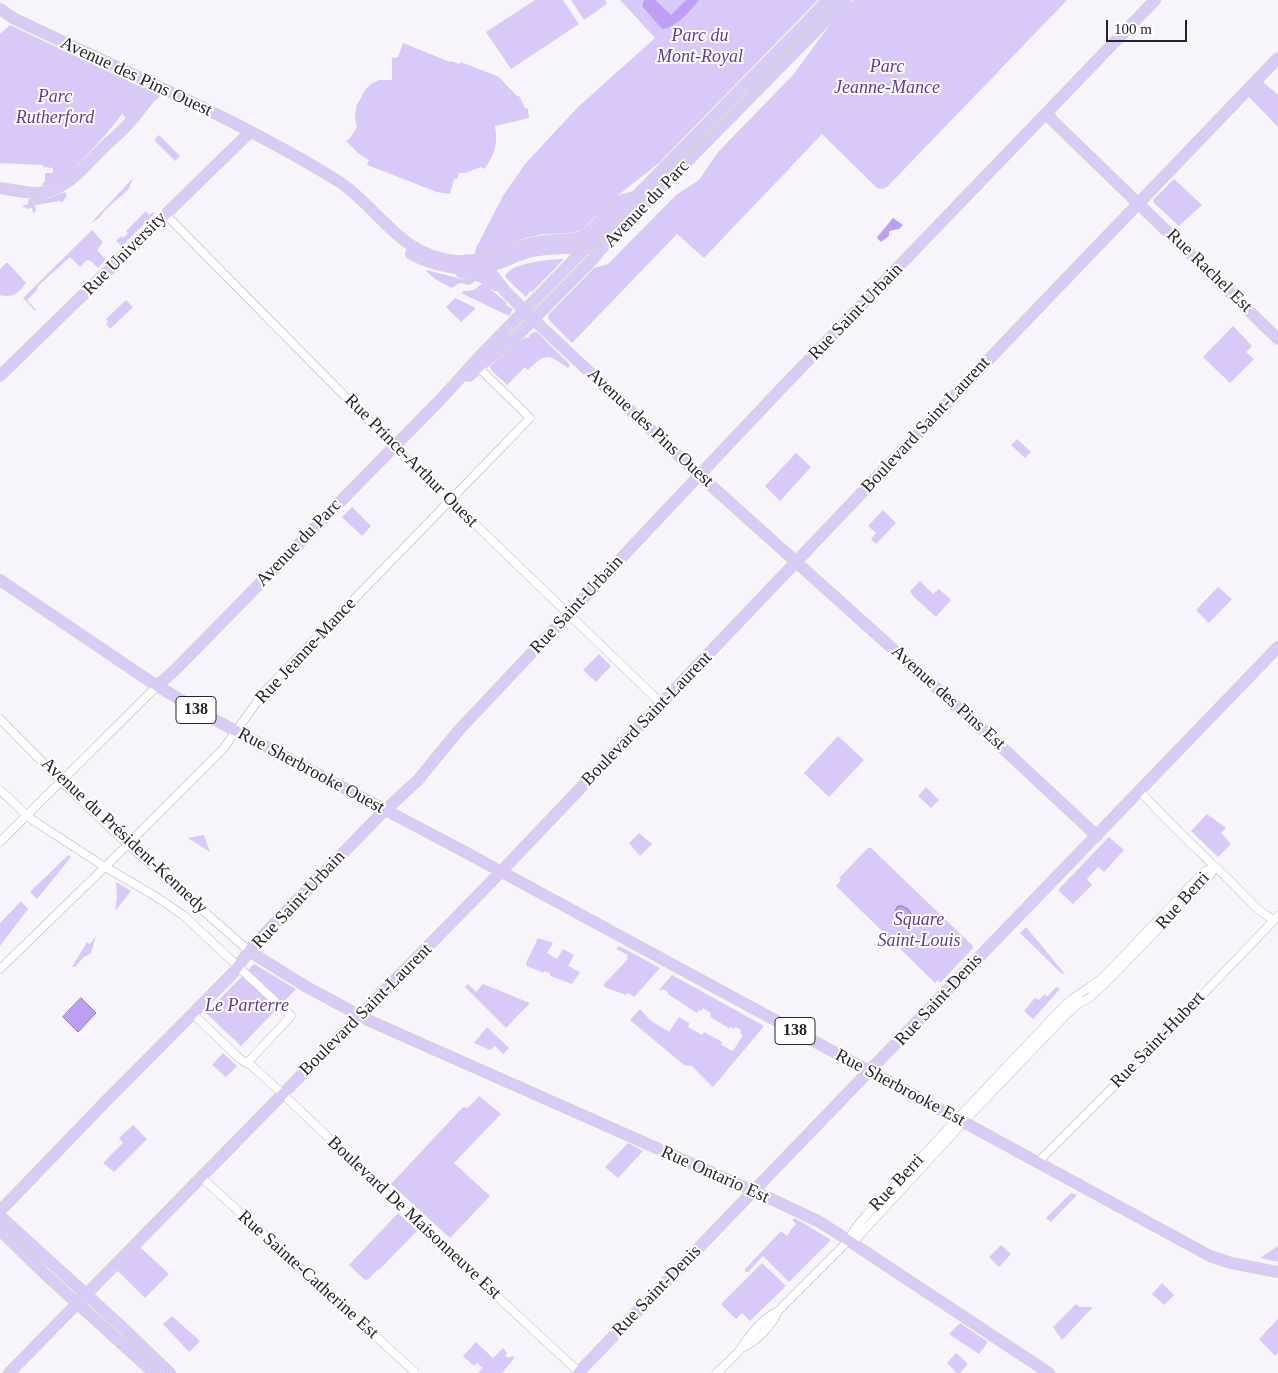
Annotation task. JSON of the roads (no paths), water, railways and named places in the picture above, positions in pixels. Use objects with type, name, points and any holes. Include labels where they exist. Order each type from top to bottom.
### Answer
[{"type":"main road","name":"Avenue du Parc","points":[[157,686],[194,651],[475,365],[524,310],[828,0]]},
{"type":"main road","name":"Avenue du Parc","points":[[475,365],[513,340],[534,320],[590,263],[600,250],[846,0]]},
{"type":"main road","name":"Rue Saint-Urbain","points":[[0,1211],[238,967],[249,951],[273,925],[422,776],[459,730],[568,614],[1155,0]]},
{"type":"main road","name":"Avenue des Pins Ouest","points":[[0,9],[13,18],[161,88],[297,156],[344,186],[392,232],[414,248],[444,259],[480,264],[534,320],[699,476],[797,562]]},
{"type":"main road","name":"Boulevard Saint-Laurent","points":[[9,1373],[501,872],[1278,58]]},
{"type":"main road","points":[[108,142],[136,102],[146,81]]},
{"type":"main road","points":[[0,188],[37,193],[60,188],[71,180],[108,142],[118,135],[149,97],[161,88]]},
{"type":"main road","name":"Rue Rachel Est","points":[[1048,112],[1052,120],[1278,339]]},
{"type":"main road","name":"Rue University","points":[[0,376],[250,132]]},
{"type":"main road","name":"Avenue des Pins Ouest","points":[[272,144],[294,161],[341,191],[402,248],[423,260],[468,274],[481,276],[505,291]]},
{"type":"main road","name":"Avenue des Pins Ouest","points":[[480,264],[488,258],[533,242],[580,237],[592,229],[618,202],[636,196]]},
{"type":"main road","name":"Avenue des Pins Ouest","points":[[448,267],[463,268],[556,248],[600,250]]},
{"type":"main road","name":"Avenue des Pins Est","points":[[797,562],[981,728],[1097,836]]},
{"type":"main road","name":"Rue Sherbrooke Ouest","points":[[0,580],[157,686],[198,710],[501,872]]},
{"type":"main road","name":"Rue Saint-Denis","points":[[579,1373],[868,1071],[879,1063],[1278,648]]},
{"type":"main road","name":"Rue Sherbrooke Est","points":[[501,872],[1210,1256],[1231,1263],[1278,1272]]},
{"type":"main road","name":"Rue Ontario Est","points":[[249,951],[305,986],[360,1016],[818,1221],[1049,1373]]},
{"type":"main road","points":[[0,1216],[170,1373]]},
{"type":"main road","points":[[0,1230],[46,1275],[154,1373]]},
{"type":"street","name":"Rue Prince-Arthur Ouest","points":[[165,214],[394,446],[662,704]]},
{"type":"street","name":"Rue Jeanne-Mance","points":[[0,969],[228,744],[265,691],[530,418],[475,365]]},
{"type":"street","points":[[0,842],[157,686]]},
{"type":"street","name":"Avenue du Président-Kennedy","points":[[0,718],[61,781],[128,844],[249,951]]},
{"type":"street","points":[[0,790],[27,816],[178,911],[291,1016],[248,1063]]},
{"type":"street","points":[[1140,791],[1156,810],[1262,912],[1276,918]]},
{"type":"street","name":"Rue Berri","points":[[716,1373],[742,1348],[750,1344],[774,1320],[778,1311],[848,1241],[859,1236],[1055,1027],[1077,1005],[1088,999],[1105,984],[1210,875],[1215,867]]},
{"type":"street","name":"Rue Saint-Hubert","points":[[1037,1163],[1143,1057],[1276,918]]},
{"type":"street","name":"Boulevard De Maisonneuve Est","points":[[193,1014],[240,1059],[248,1063],[283,1094],[579,1373]]},
{"type":"street","name":"Rue Sainte-Catherine Est","points":[[201,1177],[416,1373]]},
{"type":"park label","name":"Parc du Mont-Royal","points":[[700,46]]},
{"type":"park label","name":"Parc Jeanne-Mance","points":[[887,77]]},
{"type":"park label","name":"Parc Rutherford","points":[[55,107]]},
{"type":"park label","name":"Square Saint-Louis","points":[[919,930]]},
{"type":"park label","name":"Le Parterre","points":[[247,1006]]}]
